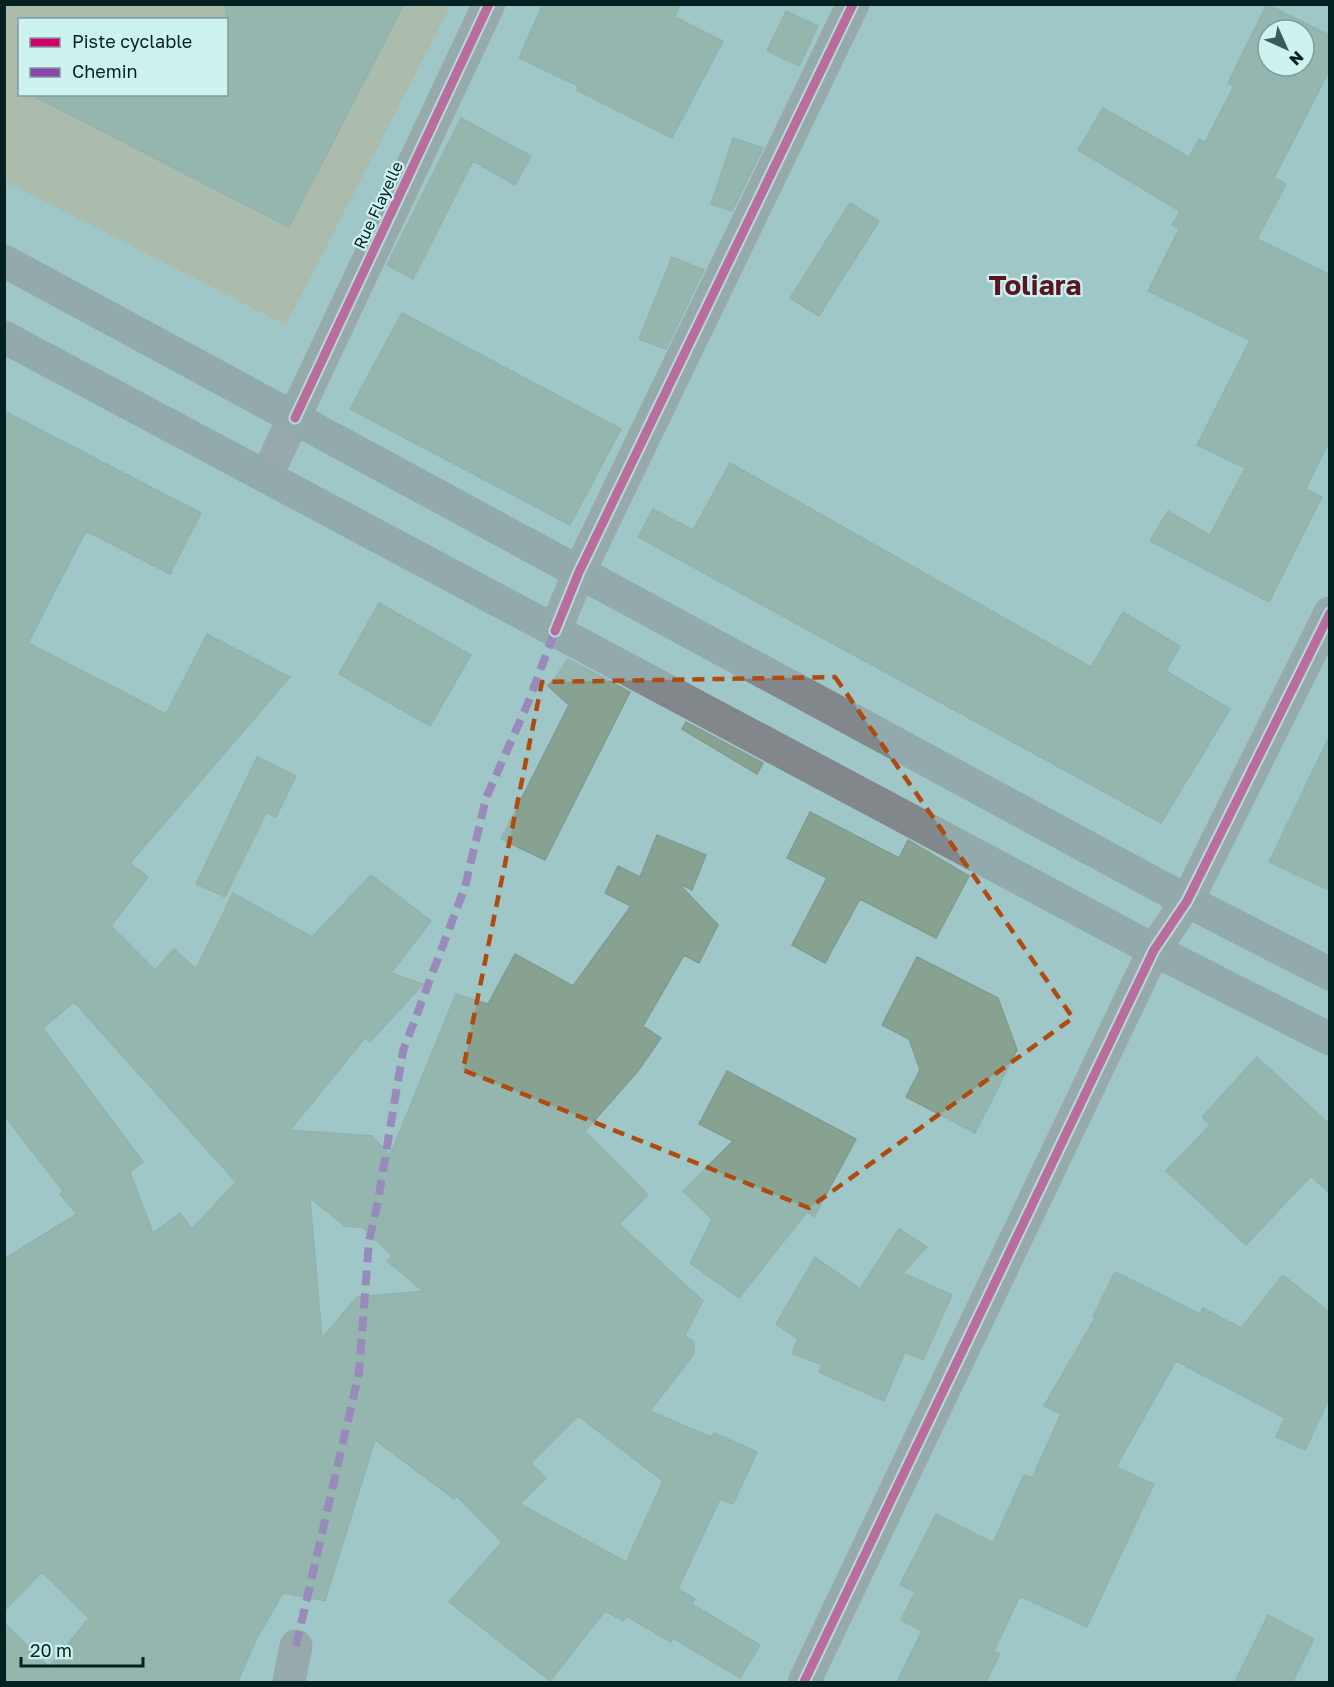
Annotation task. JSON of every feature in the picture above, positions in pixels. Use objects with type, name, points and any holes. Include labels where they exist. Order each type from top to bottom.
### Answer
[{"type":"main road","points":[[4,261],[1187,901],[1329,974]]},
{"type":"main road","points":[[4,337],[1154,950],[1329,1039]]},
{"type":"street","name":"Rue Flayelle","points":[[266,477],[489,4]]},
{"type":"street","points":[[555,631],[579,572],[853,4]]},
{"type":"street","points":[[804,1683],[1154,950],[1187,901],[1329,613]]},
{"type":"street","points":[[289,1683],[297,1646]]},
{"type":"highlighted area","points":[[835,677],[1073,1018],[809,1208],[463,1070],[542,682]]},
{"type":"shaded area","points":[[4,5],[451,5],[286,325],[5,181]]},
{"type":"building","points":[[226,4],[404,4],[289,227],[34,96],[228,96],[228,18],[226,18]]},
{"type":"building","points":[[543,4],[680,4],[675,17],[723,41],[672,138],[577,90],[578,86],[519,58]]},
{"type":"building","points":[[1267,4],[1295,18],[1260,18]]},
{"type":"building","points":[[786,11],[818,26],[799,66],[767,51]]},
{"type":"building","points":[[1256,26],[1256,78],[1316,78],[1316,28],[1329,35],[1329,71],[1274,178],[1286,184],[1257,239],[1329,274],[1329,441],[1306,489],[1322,497],[1269,602],[1150,541],[1168,511],[1210,535],[1245,468],[1197,445],[1250,340],[1148,291],[1179,229],[1172,225],[1180,211],[1078,150],[1103,108],[1189,157],[1199,139],[1205,142],[1234,86],[1228,83]]},
{"type":"building","points":[[461,118],[531,156],[515,185],[473,161],[413,279],[387,265]]},
{"type":"building","points":[[733,138],[763,148],[732,211],[711,204]]},
{"type":"building","points":[[850,203],[879,221],[819,316],[790,298]]},
{"type":"building","points":[[672,257],[704,270],[666,349],[639,339]]},
{"type":"building","points":[[402,313],[621,429],[570,525],[350,409]]},
{"type":"building","points":[[4,411],[201,513],[170,574],[86,531],[28,643],[166,714],[207,634],[290,677],[130,863],[148,877],[111,926],[155,970],[174,949],[196,969],[233,893],[312,937],[371,875],[431,921],[391,973],[423,984],[370,1042],[365,1038],[290,1130],[372,1136],[390,1155],[456,994],[488,1004],[515,954],[573,986],[631,906],[605,893],[618,866],[640,877],[657,835],[706,855],[692,890],[678,883],[718,925],[699,963],[684,955],[643,1026],[661,1038],[638,1071],[585,1131],[648,1195],[619,1224],[703,1301],[685,1335],[694,1342],[694,1354],[650,1411],[711,1437],[714,1433],[757,1452],[733,1504],[720,1499],[678,1589],[695,1599],[692,1604],[760,1645],[740,1678],[673,1638],[671,1642],[626,1616],[623,1621],[605,1611],[550,1681],[449,1602],[502,1542],[457,1496],[454,1499],[375,1440],[325,1601],[283,1593],[256,1640],[237,1683],[4,1683],[4,1623],[49,1667],[89,1618],[42,1572],[4,1611],[4,1259],[77,1214],[60,1194],[63,1191],[4,1115]],"holes":[[[74,1002],[236,1182],[192,1229],[180,1213],[153,1233],[130,1172],[143,1162],[43,1028]],[[310,1198],[345,1226],[364,1228],[392,1256],[387,1261],[423,1291],[357,1297],[322,1338]],[[578,1416],[663,1481],[626,1562],[520,1504],[546,1478],[531,1463]]]},
{"type":"building","points":[[730,463],[1091,667],[1123,612],[1180,646],[1166,671],[1230,709],[1161,823],[638,537],[653,509],[693,530]]},
{"type":"building","points":[[379,603],[471,655],[430,726],[339,674]]},
{"type":"building","points":[[568,659],[630,692],[545,860],[501,839],[569,705],[548,686]]},
{"type":"building","points":[[686,722],[763,763],[757,774],[682,729]]},
{"type":"building","points":[[1329,737],[1329,890],[1269,862]]},
{"type":"building","points":[[257,757],[296,776],[276,817],[266,813],[225,897],[196,884]]},
{"type":"building","points":[[810,812],[899,858],[908,840],[969,876],[936,938],[860,899],[825,963],[792,945],[827,878],[787,858]]},
{"type":"building","points":[[917,957],[998,998],[1017,1050],[975,1133],[906,1097],[920,1070],[909,1039],[882,1025]]},
{"type":"building","points":[[1257,1057],[1329,1124],[1329,1193],[1311,1176],[1246,1245],[1166,1171],[1210,1125],[1202,1117]]},
{"type":"building","points":[[727,1071],[856,1139],[814,1217],[807,1212],[739,1298],[690,1263],[712,1219],[683,1191],[733,1141],[699,1124]]},
{"type":"building","points":[[899,1229],[927,1247],[903,1273],[952,1295],[923,1360],[905,1352],[884,1401],[819,1372],[822,1365],[792,1353],[798,1339],[776,1324],[815,1257],[860,1289]]},
{"type":"building","points":[[1115,1272],[1200,1314],[1203,1308],[1241,1328],[1283,1275],[1329,1312],[1329,1399],[1305,1450],[1276,1437],[1285,1418],[1176,1361],[1116,1467],[1154,1484],[1087,1627],[1020,1596],[994,1651],[1000,1654],[985,1683],[896,1683],[922,1631],[901,1620],[915,1592],[900,1585],[936,1514],[993,1543],[1024,1475],[1032,1478],[1061,1414],[1044,1406],[1095,1318],[1093,1317]]},
{"type":"building","points":[[1268,1615],[1314,1639],[1292,1683],[1234,1683]]},
{"type":"marked path","points":[[296,1646],[359,1373],[369,1241],[378,1201],[403,1051],[465,887],[486,798],[528,703],[555,631]]},
{"type":"cycle path","points":[[295,418],[489,4]]},
{"type":"cycle path","points":[[555,631],[579,572],[853,4]]},
{"type":"cycle path","points":[[804,1682],[1154,950],[1187,901],[1330,613]]},
{"type":"district","name":"Toliara","points":[[1035,284]]}]
